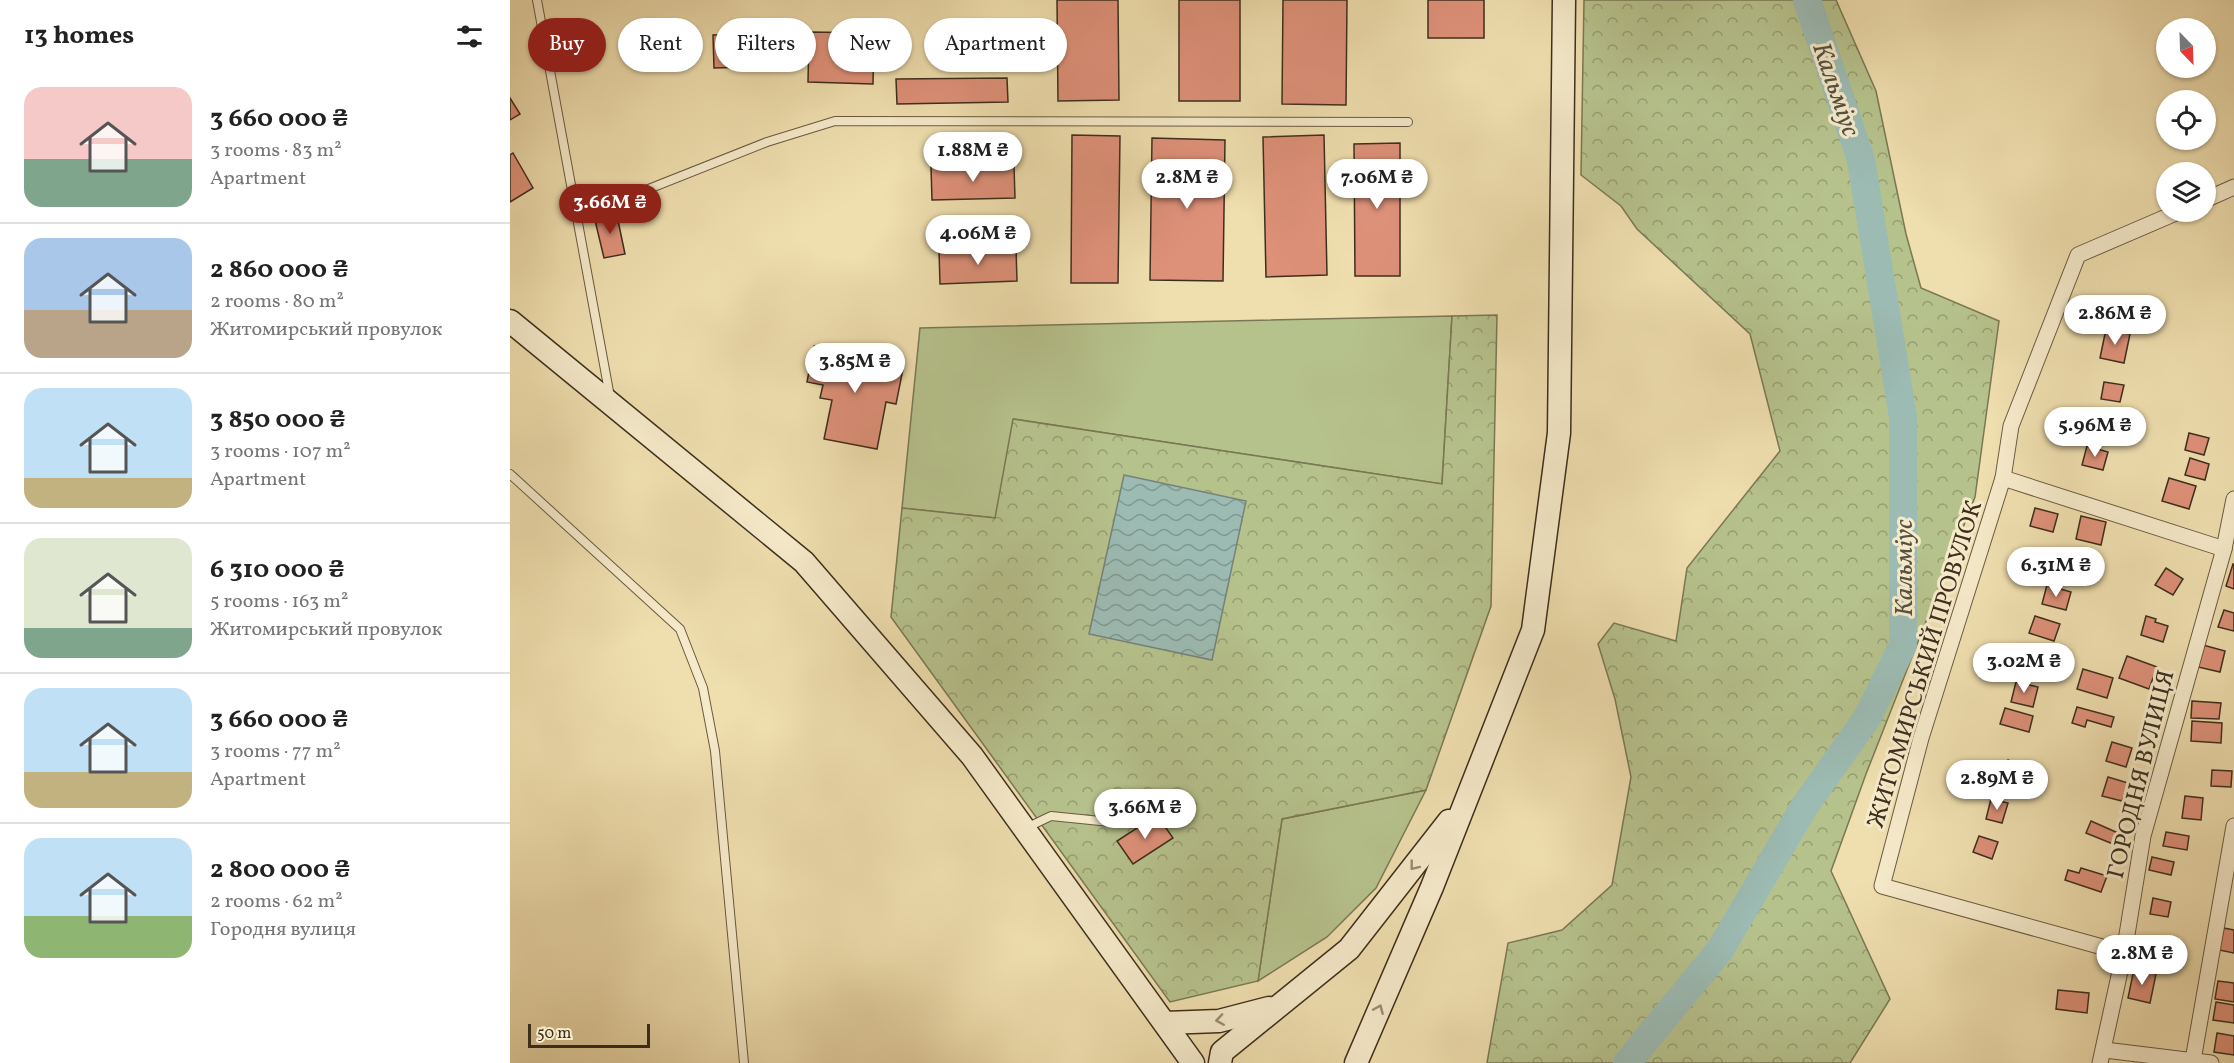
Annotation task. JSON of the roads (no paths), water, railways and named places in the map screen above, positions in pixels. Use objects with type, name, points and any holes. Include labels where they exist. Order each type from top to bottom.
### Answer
[{"type":"street","points":[[1356,1063],[1432,887],[1533,630],[1559,433],[1564,0]]},
{"type":"street","points":[[2216,195],[2234,187]]},
{"type":"street","name":"ЖИТОМИРСЬКИЙ ПРОВУЛОК","points":[[2124,953],[1882,886],[1922,738],[2003,478],[2011,426],[2078,255],[2156,221]]},
{"type":"street","points":[[510,321],[804,562],[972,756],[1193,1063]]},
{"type":"street","points":[[2003,478],[2224,549]]},
{"type":"street","name":"ГОРОДНЯ ВУЛИЦЯ","points":[[2103,1056],[2124,953],[2143,836],[2224,549],[2234,498]]},
{"type":"street","points":[[1220,1063],[1222,1052],[1274,1007],[1349,949],[1463,804]]},
{"type":"street","points":[[2193,1060],[2234,826]]},
{"type":"street","points":[[1165,1023],[1219,1021],[1274,1007]]},
{"type":"street","points":[[2103,1056],[2193,1060],[2211,1063]]},
{"type":"lane","points":[[537,0],[611,405]]},
{"type":"lane","points":[[578,218],[767,142],[835,121],[1408,122]]},
{"type":"lane","points":[[510,474],[680,629],[704,688],[715,751],[744,1063]]},
{"type":"lane","points":[[1024,828],[1051,816],[1120,823]]},
{"type":"water","points":[[1124,475],[1246,501],[1212,660],[1089,634]]},
{"type":"waterway","name":"Кальміус","points":[[1627,1063],[1720,950],[1804,807],[1867,718],[1903,645],[1903,417],[1861,160],[1807,0]]}]
